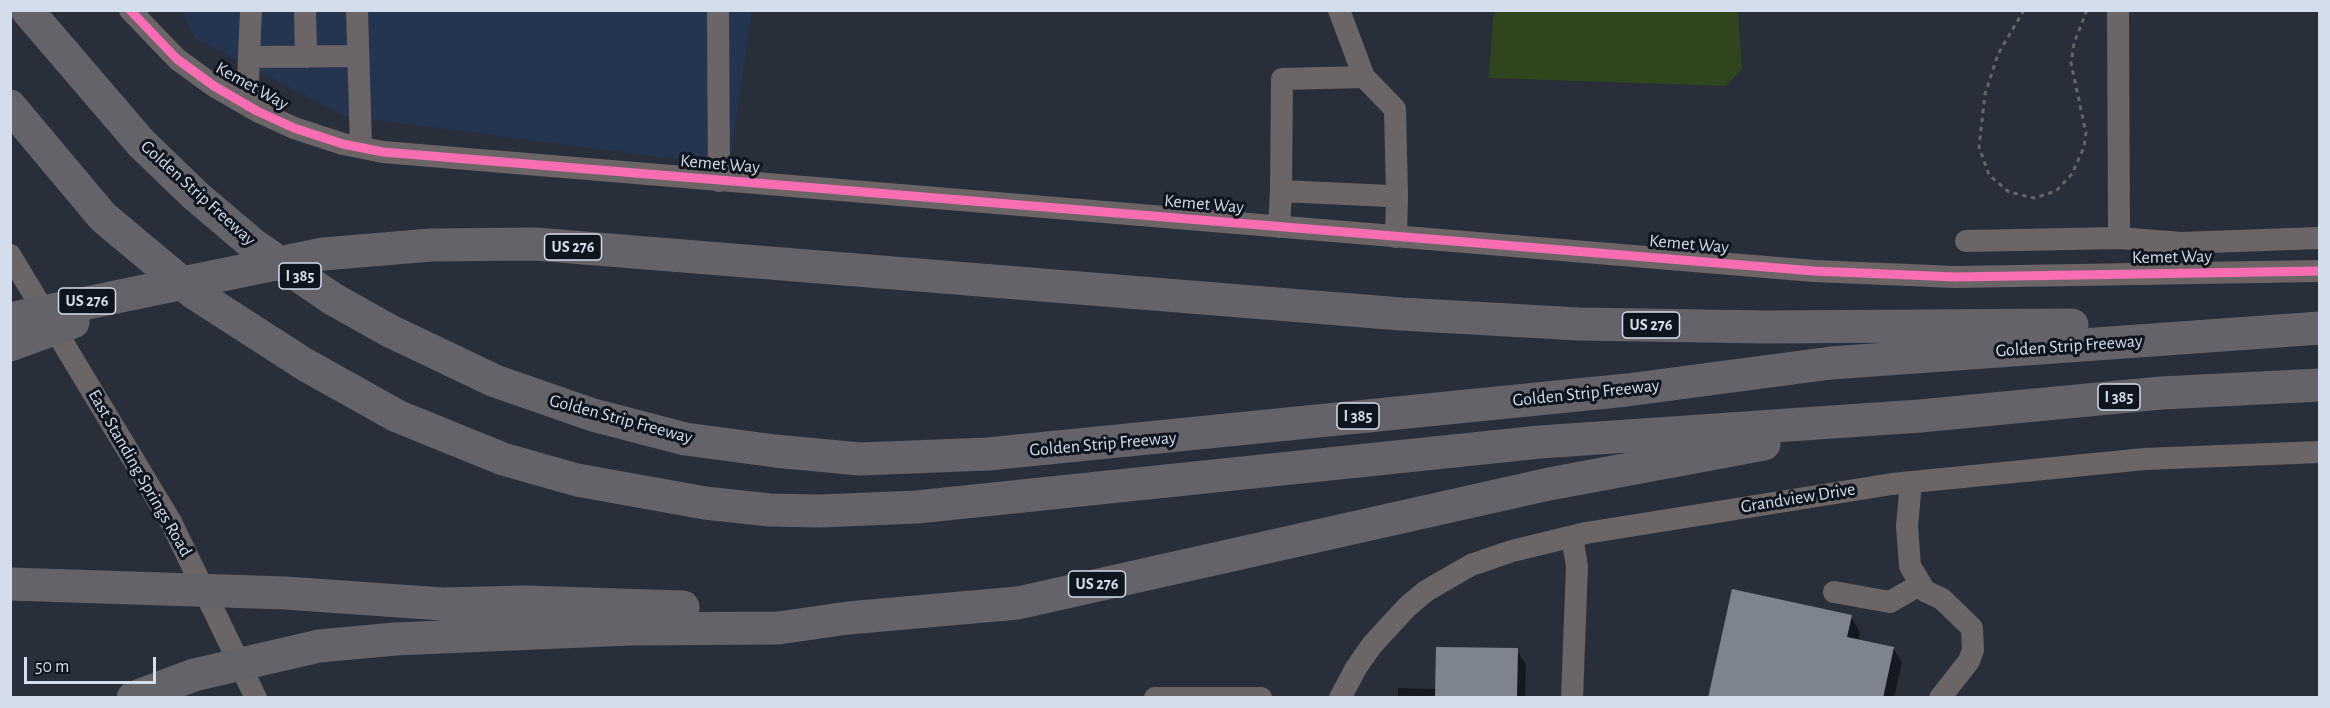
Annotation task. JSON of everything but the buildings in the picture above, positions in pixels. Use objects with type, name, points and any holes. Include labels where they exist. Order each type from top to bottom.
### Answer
[{"type":"highway","name":"Golden Strip Freeway","points":[[27,10],[141,143],[196,196],[255,246],[323,292],[390,331],[495,381],[593,415],[685,439],[860,459],[988,454],[1627,390],[1831,363],[2319,326]]},
{"type":"highway","name":"I 385","points":[[10,106],[103,217],[194,293],[304,364],[397,416],[503,459],[631,492],[705,504],[770,510],[917,507],[1540,442],[1920,416],[2161,393],[2319,386]]},
{"type":"highway","name":"US 276","points":[[10,319],[80,302],[165,288],[323,254],[431,245],[535,244],[1389,313],[1579,324],[1766,327],[2319,326]]},
{"type":"highway","points":[[10,345],[165,288]]},
{"type":"highway","name":"US 276","points":[[10,584],[286,593],[442,604],[525,602],[706,607],[1018,603],[1549,484],[1920,416]]},
{"type":"highway","points":[[133,698],[194,675],[319,646],[395,639],[630,629],[778,628],[848,618],[1018,603]]},
{"type":"street","name":"Kemet Way","points":[[130,10],[177,59],[214,86],[294,128],[361,147],[433,157],[1891,276],[2319,271]]},
{"type":"street","points":[[247,105],[251,10]]},
{"type":"street","points":[[305,10],[306,57]]},
{"type":"street","points":[[357,10],[361,147]]},
{"type":"street","points":[[718,10],[719,181]]},
{"type":"street","points":[[1340,10],[1364,77],[1395,109],[1396,237]]},
{"type":"street","points":[[2118,10],[2119,238]]},
{"type":"street","points":[[250,57],[358,56]]},
{"type":"street","points":[[1279,227],[1282,79],[1364,77]]},
{"type":"street","points":[[1281,191],[1397,196]]},
{"type":"street","points":[[1966,241],[2119,238],[2181,243],[2319,238]]},
{"type":"street","points":[[2272,272],[2275,239]]},
{"type":"street","name":"East Standing Springs Road","points":[[10,255],[171,522],[256,698]]},
{"type":"street","name":"Grandview Drive","points":[[1340,698],[1356,668],[1395,618],[1426,591],[1487,558],[1572,537],[1759,503],[1911,482],[2145,459],[2319,452]]},
{"type":"street","points":[[1911,482],[1907,526],[1910,566],[1925,591],[1942,599],[1972,628],[1973,650],[1969,661],[1940,698]]},
{"type":"street","points":[[1572,537],[1576,566],[1572,698]]},
{"type":"street","points":[[1834,592],[1890,602],[1921,584]]},
{"type":"street","points":[[1155,698],[1261,698]]},
{"type":"path","points":[[2024,10],[1998,54],[1985,94],[1979,147],[1989,175],[2009,192],[2034,198],[2056,190],[2072,174],[2084,147],[2086,133],[2071,63],[2074,43],[2086,10]]},
{"type":"shaded area","points":[[182,11],[752,11],[729,166],[346,116],[194,38]]},
{"type":"green space","points":[[1496,11],[1738,11],[1742,69],[1726,86],[1489,78],[1493,18]]},
{"type":"cycle path","points":[[130,10],[177,59],[214,86],[257,111],[294,128],[343,144],[383,152],[1814,271],[1955,277],[2320,271]]}]
